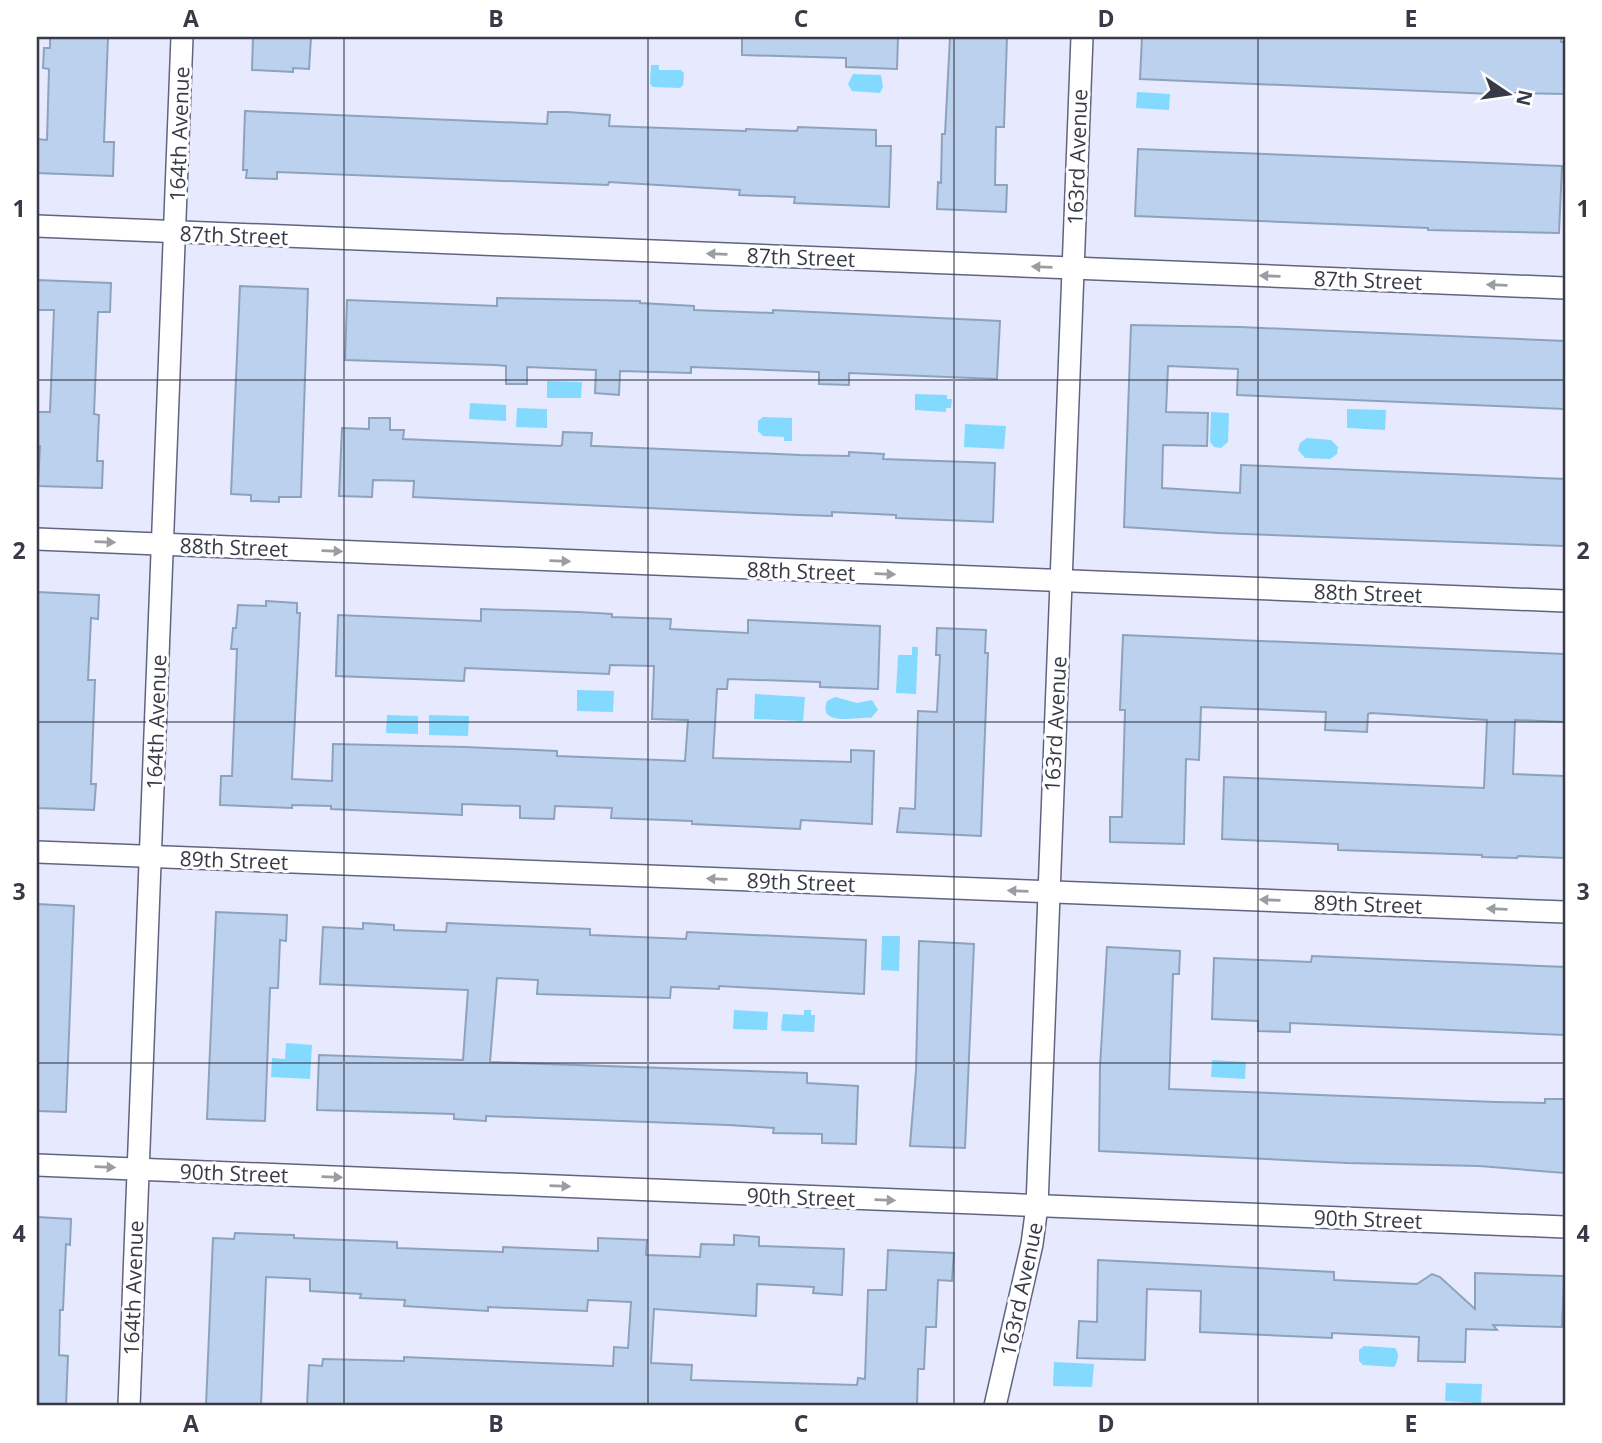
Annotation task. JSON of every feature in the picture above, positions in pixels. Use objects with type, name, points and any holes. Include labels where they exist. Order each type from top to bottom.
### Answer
[{"type":"street","name":"164th Avenue","points":[[129,1406],[182,37]]},
{"type":"street","name":"163rd Avenue","points":[[995,1406],[1032,1244],[1038,1206],[1082,37]]},
{"type":"street","name":"87th Street","points":[[37,226],[1565,288]]},
{"type":"street","name":"88th Street","points":[[37,539],[1565,601]]},
{"type":"street","name":"89th Street","points":[[37,852],[1565,912]]},
{"type":"street","name":"90th Street","points":[[37,1165],[1565,1227]]},
{"type":"water","points":[[651,65],[659,65],[659,70],[681,70],[684,73],[683,85],[680,88],[653,87],[650,84]]},
{"type":"water","points":[[853,74],[881,75],[883,87],[880,93],[852,91],[848,84]]},
{"type":"water","points":[[1137,92],[1170,94],[1169,110],[1136,108]]},
{"type":"water","points":[[547,381],[582,382],[581,398],[547,398]]},
{"type":"water","points":[[915,394],[947,395],[947,399],[952,399],[951,408],[946,408],[946,412],[915,410]]},
{"type":"water","points":[[470,403],[506,405],[506,421],[469,419]]},
{"type":"water","points":[[517,408],[547,409],[547,428],[516,427]]},
{"type":"water","points":[[1347,409],[1386,410],[1385,430],[1347,428]]},
{"type":"water","points":[[1211,412],[1229,413],[1228,442],[1221,448],[1214,447],[1210,442]]},
{"type":"water","points":[[763,417],[792,418],[792,441],[784,441],[784,437],[763,436],[758,431],[758,421]]},
{"type":"water","points":[[965,424],[1006,426],[1004,449],[964,447]]},
{"type":"water","points":[[1307,438],[1331,440],[1338,447],[1337,454],[1330,459],[1305,458],[1298,450],[1300,443]]},
{"type":"water","points":[[912,647],[918,647],[916,694],[896,693],[898,655],[912,655]]},
{"type":"water","points":[[577,690],[614,691],[613,712],[577,711]]},
{"type":"water","points":[[755,694],[805,697],[803,721],[754,719]]},
{"type":"water","points":[[835,697],[857,703],[872,700],[878,710],[871,718],[833,718],[825,709],[827,701]]},
{"type":"water","points":[[387,715],[418,716],[418,734],[386,733]]},
{"type":"water","points":[[429,715],[469,716],[468,736],[429,735]]},
{"type":"water","points":[[882,936],[900,936],[899,971],[881,970]]},
{"type":"water","points":[[734,1010],[768,1012],[767,1030],[733,1029]]},
{"type":"water","points":[[804,1010],[811,1010],[811,1015],[815,1015],[814,1032],[782,1031],[783,1014],[804,1015]]},
{"type":"water","points":[[286,1043],[312,1045],[310,1079],[271,1077],[272,1058],[285,1059]]},
{"type":"water","points":[[1212,1060],[1246,1062],[1245,1079],[1211,1077]]},
{"type":"water","points":[[1364,1346],[1395,1348],[1398,1353],[1397,1362],[1394,1367],[1363,1365],[1359,1361],[1359,1350]]},
{"type":"water","points":[[1054,1362],[1094,1364],[1092,1387],[1053,1386]]},
{"type":"water","points":[[1446,1383],[1482,1384],[1481,1403],[1445,1401]]},
{"type":"building","points":[[50,37],[108,37],[104,142],[114,142],[113,176],[37,173],[37,139],[47,140],[49,69],[43,68],[44,48],[50,48]]},
{"type":"building","points":[[253,37],[311,38],[309,69],[293,68],[293,72],[252,70]]},
{"type":"building","points":[[742,37],[898,37],[897,69],[846,67],[846,58],[742,55]]},
{"type":"building","points":[[950,37],[1007,37],[1004,127],[996,127],[995,185],[1007,185],[1006,212],[937,209],[938,182],[941,183],[942,134],[945,134]]},
{"type":"building","points":[[1142,37],[1561,37],[1561,42],[1565,42],[1565,94],[1515,95],[1140,79]]},
{"type":"building","points":[[245,111],[547,124],[548,112],[567,112],[610,115],[609,126],[746,131],[797,131],[798,127],[876,130],[876,146],[891,146],[889,207],[794,203],[795,197],[739,195],[740,190],[609,182],[608,185],[277,172],[277,179],[246,178],[247,170],[243,170]]},
{"type":"building","points":[[1138,149],[1562,166],[1559,233],[1428,230],[1135,216]]},
{"type":"building","points":[[37,280],[111,283],[110,312],[98,312],[94,414],[99,415],[97,461],[103,461],[102,488],[38,486],[38,412],[50,412],[54,310],[37,310]]},
{"type":"building","points":[[240,286],[308,289],[301,497],[279,497],[279,502],[251,501],[251,495],[231,494]]},
{"type":"building","points":[[497,298],[640,301],[694,306],[694,310],[773,313],[773,310],[1000,321],[997,379],[849,373],[849,385],[819,384],[819,372],[691,367],[691,373],[620,371],[619,395],[595,393],[596,370],[527,367],[527,384],[506,384],[506,366],[345,360],[347,300],[497,306]]},
{"type":"building","points":[[1131,325],[1565,341],[1565,409],[1237,395],[1238,369],[1168,366],[1166,412],[1208,413],[1207,446],[1163,445],[1162,488],[1240,493],[1241,465],[1565,479],[1565,546],[1124,527]]},
{"type":"building","points":[[369,418],[390,418],[390,430],[404,430],[403,439],[560,446],[563,432],[592,433],[591,446],[800,455],[849,456],[849,452],[884,454],[883,459],[995,463],[993,522],[832,512],[832,516],[798,515],[413,497],[414,481],[373,480],[372,497],[339,496],[342,428],[369,429]]},
{"type":"building","points":[[37,592],[99,595],[98,619],[91,618],[88,680],[95,680],[91,784],[96,784],[94,810],[37,808]]},
{"type":"building","points":[[266,601],[297,603],[297,613],[300,613],[292,779],[332,781],[333,744],[557,751],[557,756],[685,761],[688,720],[652,719],[654,666],[610,665],[609,674],[465,668],[464,681],[336,676],[338,615],[481,621],[481,609],[579,612],[612,614],[612,617],[671,619],[670,629],[748,633],[748,620],[880,626],[878,689],[820,687],[820,682],[728,679],[727,689],[717,689],[713,758],[851,762],[851,750],[874,751],[872,824],[801,820],[800,829],[692,824],[692,821],[611,818],[612,808],[555,806],[554,819],[520,818],[520,806],[462,804],[462,815],[331,809],[331,806],[292,805],[292,808],[220,805],[221,776],[232,776],[237,649],[231,649],[238,605],[266,606]]},
{"type":"building","points":[[937,628],[986,630],[985,653],[988,653],[981,836],[897,832],[900,808],[915,809],[918,711],[937,712],[940,655],[936,655]]},
{"type":"building","points":[[1123,635],[1565,654],[1565,722],[1515,720],[1513,774],[1565,776],[1565,858],[1338,850],[1338,844],[1222,839],[1224,777],[1484,788],[1487,720],[1371,713],[1368,714],[1367,732],[1325,730],[1326,712],[1201,707],[1199,760],[1186,759],[1184,844],[1110,842],[1110,817],[1122,817],[1125,710],[1120,710]]},
{"type":"building","points":[[37,904],[74,906],[66,1112],[37,1111]]},
{"type":"building","points":[[216,912],[287,915],[286,941],[280,940],[278,988],[270,988],[265,1121],[207,1119]]},
{"type":"building","points":[[363,923],[394,925],[394,930],[446,932],[447,923],[590,929],[590,935],[686,939],[687,932],[866,940],[864,994],[719,986],[719,989],[671,987],[670,998],[537,994],[538,980],[497,978],[490,1062],[807,1073],[807,1083],[858,1086],[856,1144],[822,1143],[822,1134],[773,1133],[774,1128],[728,1125],[486,1116],[486,1121],[454,1119],[454,1114],[317,1110],[319,1055],[463,1060],[468,990],[320,984],[323,927],[363,929]]},
{"type":"building","points":[[919,941],[974,944],[965,1148],[910,1146],[916,1071]]},
{"type":"building","points":[[1107,947],[1180,951],[1179,974],[1173,974],[1169,1089],[1495,1102],[1545,1103],[1545,1099],[1565,1099],[1564,1173],[1479,1166],[1347,1163],[1099,1151],[1100,1067]]},
{"type":"building","points":[[1312,956],[1565,967],[1565,1035],[1290,1023],[1290,1032],[1258,1031],[1258,1021],[1212,1019],[1214,958],[1311,962]]},
{"type":"building","points":[[37,1217],[71,1219],[70,1245],[66,1244],[63,1310],[60,1310],[59,1355],[68,1356],[66,1406],[37,1406]]},
{"type":"building","points":[[235,1233],[397,1242],[397,1248],[503,1252],[503,1247],[598,1251],[598,1238],[647,1240],[646,1255],[700,1257],[701,1244],[734,1245],[734,1235],[759,1237],[759,1246],[844,1249],[842,1295],[813,1293],[814,1287],[757,1284],[756,1316],[654,1309],[651,1363],[692,1365],[691,1380],[857,1385],[858,1378],[865,1379],[868,1290],[886,1290],[888,1250],[954,1253],[952,1281],[938,1280],[936,1327],[926,1327],[924,1369],[918,1369],[917,1406],[307,1406],[309,1365],[322,1366],[323,1359],[404,1361],[404,1357],[613,1366],[614,1347],[628,1348],[631,1302],[588,1300],[587,1311],[488,1307],[488,1311],[404,1306],[405,1300],[360,1298],[361,1294],[310,1291],[310,1279],[266,1277],[261,1406],[206,1406],[213,1238],[234,1239]]},
{"type":"building","points":[[1098,1260],[1334,1272],[1334,1280],[1417,1284],[1432,1274],[1440,1277],[1475,1309],[1475,1273],[1564,1276],[1562,1327],[1493,1325],[1497,1330],[1466,1329],[1465,1362],[1418,1361],[1419,1337],[1332,1333],[1332,1338],[1200,1332],[1201,1291],[1147,1289],[1145,1360],[1077,1358],[1079,1321],[1097,1322]]}]
